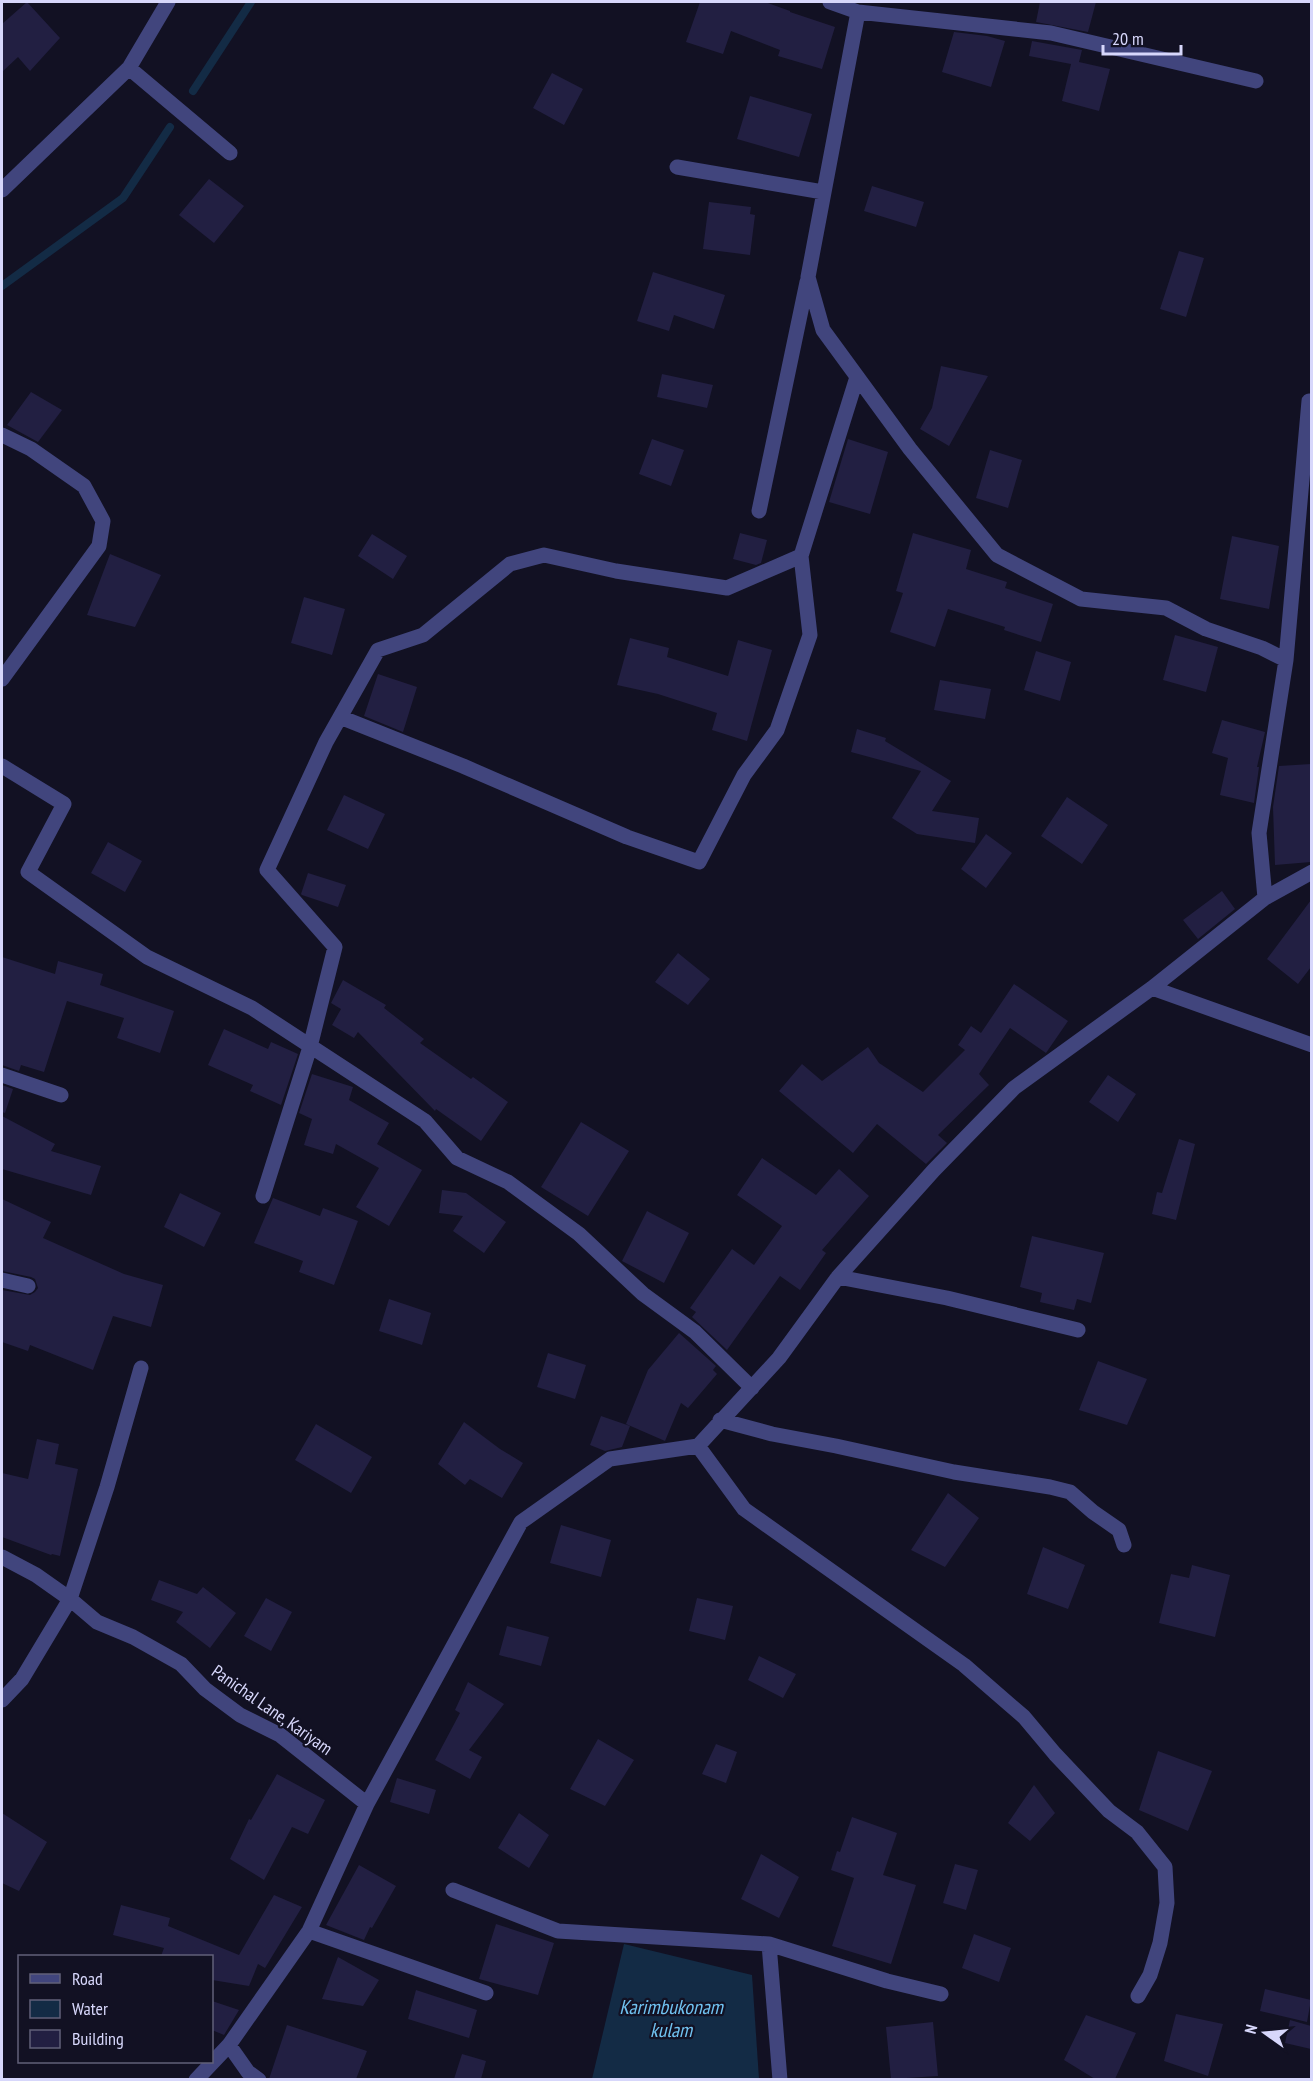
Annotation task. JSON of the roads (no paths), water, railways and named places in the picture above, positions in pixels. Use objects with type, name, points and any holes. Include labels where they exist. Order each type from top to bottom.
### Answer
[{"type":"street","points":[[2,190],[129,68],[168,2]]},
{"type":"street","points":[[830,2],[1051,33],[1256,81]]},
{"type":"street","points":[[759,512],[808,278],[856,7]]},
{"type":"street","points":[[129,68],[230,153]]},
{"type":"street","points":[[677,167],[823,192]]},
{"type":"street","points":[[808,278],[823,330],[910,449],[997,555],[1082,599],[1166,608],[1206,629],[1262,648],[1286,660]]},
{"type":"street","points":[[340,717],[463,766],[627,837],[699,862],[744,775],[777,730],[810,635],[801,556],[857,376]]},
{"type":"street","points":[[1265,898],[1259,833],[1286,660],[1309,401]]},
{"type":"street","points":[[2,435],[31,448],[84,486],[103,521],[99,546],[2,680]]},
{"type":"street","points":[[263,1196],[310,1047],[335,946],[267,870],[326,742],[378,650],[423,635],[510,564],[544,555],[616,571],[727,588],[801,556]]},
{"type":"street","points":[[2,766],[64,804],[28,872],[147,957],[252,1008],[425,1121],[457,1158],[508,1182],[579,1234],[643,1294],[695,1332],[752,1388]]},
{"type":"street","points":[[213,2061],[229,2045],[309,1931],[367,1804],[521,1522],[610,1459],[698,1446],[779,1358],[838,1277],[934,1170],[1014,1089],[1152,988],[1265,898],[1311,872]]},
{"type":"street","points":[[1152,988],[1311,1045]]},
{"type":"street","points":[[2,1075],[61,1095]]},
{"type":"street","points":[[838,1277],[947,1298],[1078,1330]]},
{"type":"street","points":[[2,1280],[28,1286]]},
{"type":"street","points":[[2,1700],[22,1679],[70,1599],[107,1487],[141,1368]]},
{"type":"street","points":[[720,1420],[772,1434],[954,1472],[1070,1492],[1119,1530],[1124,1545]]},
{"type":"street","points":[[698,1446],[744,1509],[964,1665],[1024,1717],[1054,1754],[1109,1811],[1137,1832],[1165,1868],[1167,1903],[1160,1943],[1150,1975],[1138,1996]]},
{"type":"street","name":"Panichal Lane, Kariyam","points":[[2,1557],[36,1575],[97,1622],[134,1637],[181,1664],[205,1689],[240,1715],[280,1735],[367,1804]]},
{"type":"street","points":[[453,1890],[558,1931],[770,1944],[887,1981],[941,1994]]},
{"type":"street","points":[[309,1931],[486,1993]]},
{"type":"street","points":[[770,1944],[780,2079]]},
{"type":"street","points":[[229,2045],[248,2072],[259,2079]]},
{"type":"street","points":[[196,2079],[212,2063]]},
{"type":"water","name":"Karimbukonam kulam","points":[[624,1944],[752,1975],[759,2079],[592,2079]]},
{"type":"waterway","points":[[193,91],[251,2]]},
{"type":"waterway","points":[[2,286],[123,198],[170,127]]}]
